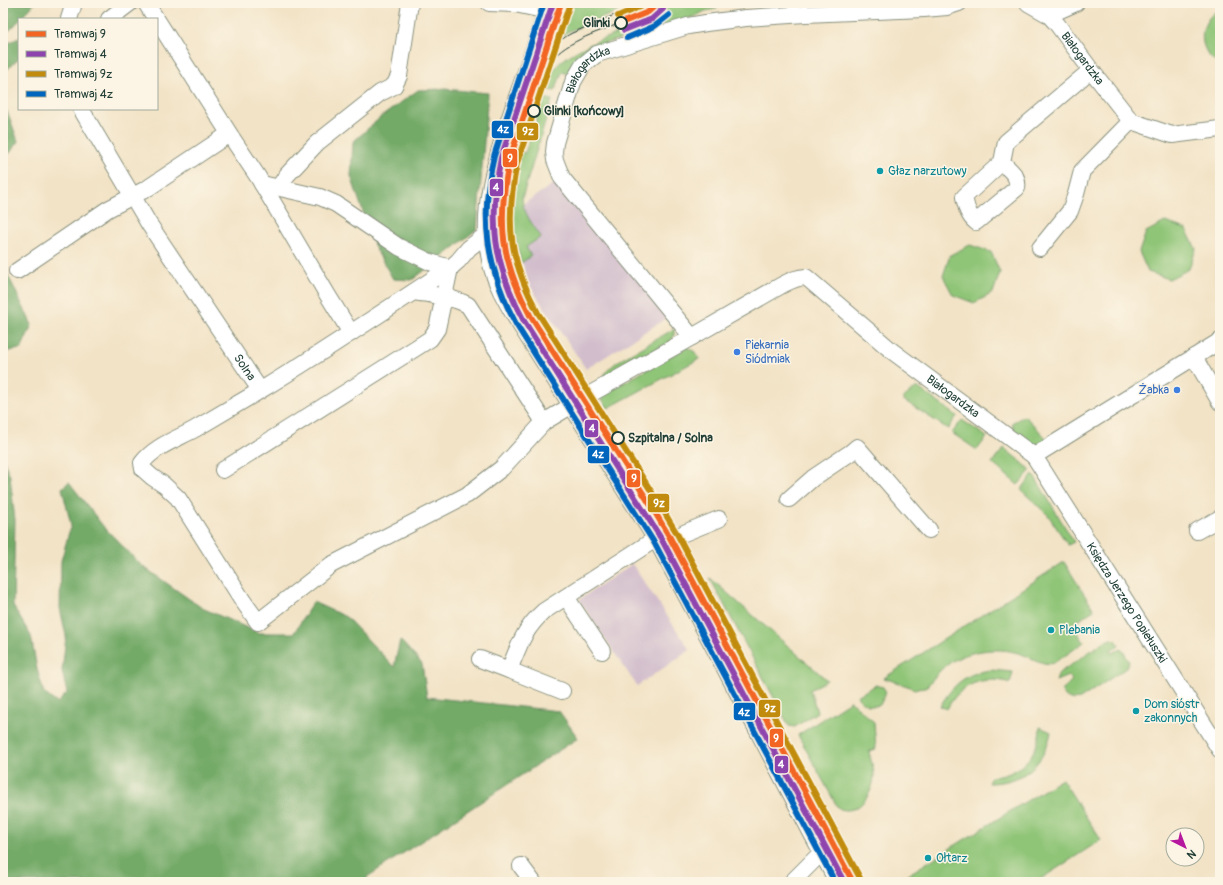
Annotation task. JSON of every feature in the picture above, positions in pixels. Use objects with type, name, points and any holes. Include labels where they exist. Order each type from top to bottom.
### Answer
[{"type":"street","points":[[69,18],[74,3]]},
{"type":"street","points":[[110,18],[130,3]]},
{"type":"street","points":[[146,3],[156,18]]},
{"type":"street","points":[[279,187],[287,175],[317,143],[380,93],[394,86],[399,76],[410,3]]},
{"type":"street","points":[[489,3],[549,7],[496,167],[490,198],[488,233],[492,263],[499,281],[517,317],[657,538],[839,882]]},
{"type":"street","name":"Białogardzka","points":[[692,338],[562,178],[554,152],[555,143],[573,82],[582,65],[597,54],[688,26],[706,23],[746,18],[924,6],[947,7],[959,3]]},
{"type":"street","name":"Białogardzka","points":[[1028,3],[1049,15],[1066,34],[1091,70],[1131,121]]},
{"type":"street","points":[[1049,15],[1076,3]]},
{"type":"street","points":[[158,22],[262,184],[351,332]]},
{"type":"street","points":[[1002,162],[1006,142],[1091,70]]},
{"type":"street","name":"Solna","points":[[82,110],[149,224],[260,390],[450,268],[469,248],[488,233]]},
{"type":"street","points":[[1040,248],[1070,211],[1082,172],[1131,121],[1172,135],[1220,129]]},
{"type":"street","points":[[16,271],[108,208],[148,188],[229,134]]},
{"type":"street","points":[[223,470],[430,339],[437,329],[450,268],[430,262],[399,246],[336,204],[320,198],[262,184]]},
{"type":"street","name":"Białogardzka","points":[[260,390],[194,429],[158,448],[147,456],[142,462],[143,469],[178,498],[243,601],[258,622],[331,565],[467,495],[502,468],[544,422],[782,285],[800,277],[806,277],[892,351],[1034,456]]},
{"type":"street","points":[[414,292],[444,297],[460,301],[468,305],[544,422]]},
{"type":"street","points":[[1034,456],[1220,341]]},
{"type":"street","points":[[1194,357],[1220,402]]},
{"type":"street","points":[[789,499],[813,478],[857,447],[929,530]]},
{"type":"street","name":"Księdza Jerzego Popiełuszki","points":[[1034,456],[1220,750]]},
{"type":"street","points":[[684,532],[719,518]]},
{"type":"street","points":[[1197,532],[1220,518]]},
{"type":"street","points":[[509,670],[524,633],[534,620],[544,611],[657,538]]},
{"type":"street","points":[[566,597],[602,651]]},
{"type":"street","points":[[480,659],[562,691]]},
{"type":"street","points":[[792,882],[823,852]]},
{"type":"street","points":[[522,866],[533,882]]},
{"type":"shaded area","points":[[562,178],[673,314],[586,369],[528,283],[520,256],[516,209]]},
{"type":"shaded area","points":[[632,564],[690,650],[637,686],[579,600]]},
{"type":"green space","points":[[3,3],[35,3],[21,18],[18,18],[18,22],[3,36]]},
{"type":"green space","points":[[565,3],[639,3],[567,32],[553,44],[552,43]]},
{"type":"green space","points":[[667,3],[712,3],[717,9],[705,11],[696,16],[654,29],[652,18]]},
{"type":"green space","points":[[1220,9],[1220,65],[1207,53],[1202,37],[1203,29],[1207,21]]},
{"type":"green space","points":[[643,25],[646,31],[610,42],[583,54],[574,63],[569,74],[562,72],[555,91],[546,88],[555,68],[572,54],[608,37]]},
{"type":"green space","points":[[18,38],[18,59],[3,74],[3,45]]},
{"type":"green space","points":[[444,89],[488,93],[477,229],[412,280],[393,279],[375,248],[351,176],[353,142],[381,117],[418,90]]},
{"type":"green space","points":[[544,98],[552,100],[522,198],[526,214],[541,237],[526,247],[531,256],[521,263],[513,223],[515,178],[520,152],[525,153]]},
{"type":"green space","points":[[3,102],[18,141],[10,153],[3,154]]},
{"type":"green space","points":[[1165,222],[1186,229],[1196,249],[1189,269],[1169,279],[1148,272],[1139,252],[1146,232]]},
{"type":"green space","points":[[970,245],[991,252],[1000,272],[993,293],[974,303],[953,295],[943,276],[950,255]]},
{"type":"green space","points":[[3,265],[32,325],[21,349],[3,352]]},
{"type":"green space","points":[[674,329],[674,336],[671,341],[602,380],[606,372],[617,362]]},
{"type":"green space","points":[[687,347],[695,352],[699,359],[608,408],[600,396]]},
{"type":"green space","points":[[917,387],[957,416],[948,429],[902,399]]},
{"type":"green space","points":[[1025,416],[1047,439],[1034,446],[1012,433],[1013,422]]},
{"type":"green space","points":[[962,420],[987,437],[977,450],[952,433]]},
{"type":"green space","points":[[1004,448],[1031,470],[1018,485],[992,463]]},
{"type":"green space","points":[[3,459],[10,476],[15,520],[13,606],[31,636],[37,669],[44,693],[57,703],[67,693],[62,671],[66,636],[60,608],[61,561],[71,525],[62,488],[69,482],[103,526],[141,565],[202,608],[259,633],[294,633],[313,602],[346,617],[394,667],[400,640],[422,664],[427,697],[559,711],[578,738],[367,877],[367,882],[3,882]]},
{"type":"green space","points":[[1033,474],[1074,542],[1068,545],[1048,515],[1021,490]]},
{"type":"green space","points":[[1064,562],[1094,610],[1072,624],[1084,642],[1060,659],[1050,664],[1015,652],[1005,650],[985,650],[966,655],[948,664],[925,688],[916,689],[884,678]]},
{"type":"green space","points":[[710,578],[827,680],[810,690],[817,712],[795,727],[789,726]]},
{"type":"green space","points":[[1112,639],[1116,640],[1119,645],[1111,650],[1113,653],[1121,648],[1129,661],[1126,668],[1080,699],[1074,700],[1067,697],[1062,691],[1072,680],[1068,676],[1056,681],[1059,673],[1105,641]]},
{"type":"green space","points":[[991,670],[1013,672],[1010,683],[991,680],[982,681],[965,688],[952,701],[947,709],[940,706],[955,686],[961,681],[974,674]]},
{"type":"green space","points":[[876,685],[883,687],[886,692],[880,705],[870,706],[859,699],[857,696]]},
{"type":"green space","points":[[850,701],[874,722],[876,749],[869,751],[874,776],[871,790],[858,807],[845,810],[838,808],[798,735]]},
{"type":"green space","points":[[1040,727],[1051,732],[1048,744],[1037,763],[1030,770],[1012,780],[988,783],[991,777],[1010,773],[1026,762],[1036,746]]},
{"type":"green space","points":[[1062,779],[1101,840],[1036,882],[896,882]]},
{"type":"tram line","name":"4z","points":[[544,3],[494,156],[489,179],[487,222],[489,243],[499,285],[517,326],[655,544],[835,882]]},
{"type":"tram line","name":"4","points":[[553,3],[501,158],[497,181],[495,202],[496,242],[506,281],[524,321],[662,540],[844,882]]},
{"type":"tram line","name":"9","points":[[561,3],[509,161],[505,183],[503,204],[504,241],[513,278],[531,317],[669,536],[853,882]]},
{"type":"tram line","points":[[558,12],[562,3]]},
{"type":"tram line","points":[[542,78],[552,52],[565,37],[643,3]]},
{"type":"tram line","name":"9z","points":[[618,16],[646,3]]},
{"type":"tram line","name":"9","points":[[621,23],[648,12],[658,3]]},
{"type":"tram line","name":"9z","points":[[569,6],[517,163],[511,204],[512,240],[515,258],[528,294],[538,313],[676,532],[860,878]]},
{"type":"tram line","name":"4","points":[[624,30],[652,19],[663,9]]},
{"type":"tram line","name":"4z","points":[[627,38],[655,26],[669,15]]},
{"type":"tram line","points":[[532,110],[542,76],[553,58],[570,44],[621,23]]},
{"type":"place","name":"Glinki","points":[[621,23]]},
{"type":"place","name":"Glinki [końcowy]","points":[[534,111]]},
{"type":"place","name":"Głaz narzutowy","points":[[880,171]]},
{"type":"place","name":"Piekarnia Siódmiak","points":[[737,352]]},
{"type":"place","name":"Żabka","points":[[1177,390]]},
{"type":"place","name":"Szpitalna / Solna","points":[[618,438]]},
{"type":"place","name":"Plebania","points":[[1051,630]]},
{"type":"place","name":"Dom sióstr zakonnych","points":[[1136,711]]},
{"type":"place","name":"Ołtarz","points":[[928,858]]}]
